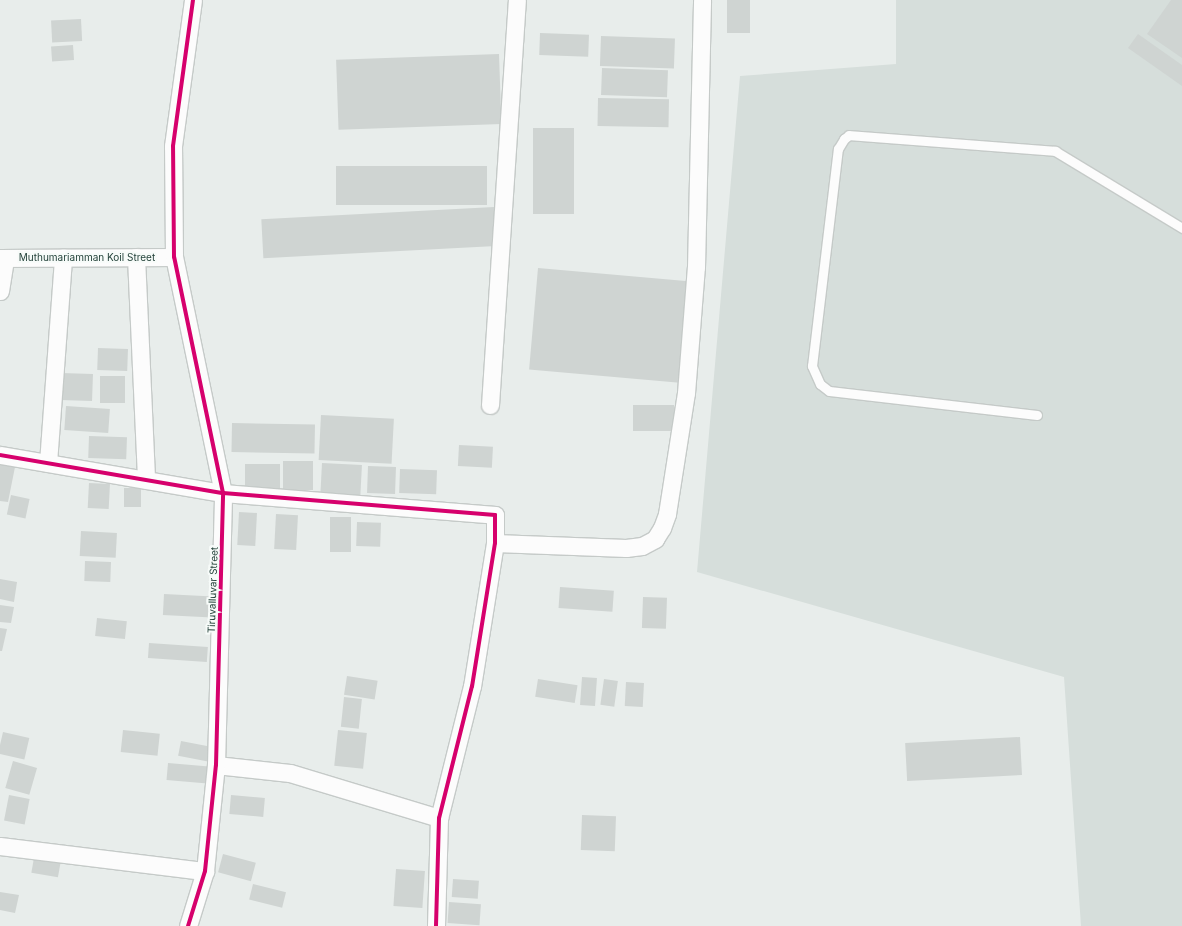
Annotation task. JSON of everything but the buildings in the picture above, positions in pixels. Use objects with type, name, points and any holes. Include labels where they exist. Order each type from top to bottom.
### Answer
[{"type":"street","name":"Tiruvalluvar Street","points":[[188,926],[205,871],[216,765],[223,493],[174,257],[173,146],[193,0]]},
{"type":"street","points":[[490,405],[517,0]]},
{"type":"street","points":[[496,543],[626,548],[642,546],[655,539],[662,528],[667,514],[686,392],[696,267],[702,0]]},
{"type":"street","points":[[136,257],[146,480]]},
{"type":"street","name":"Muthumariamman Koil Street","points":[[2,258],[174,257]]},
{"type":"street","points":[[0,291],[2,258]]},
{"type":"street","points":[[48,464],[63,258]]},
{"type":"street","points":[[0,455],[223,493],[495,515],[496,543],[472,686],[438,818],[436,926]]},
{"type":"street","points":[[216,765],[290,774],[438,818]]},
{"type":"street","points":[[0,846],[205,871]]},
{"type":"lane","points":[[1038,415],[829,391],[820,384],[812,366],[838,149],[844,139],[849,135],[1055,151],[1182,228]]},
{"type":"shaded area","points":[[896,0],[1182,0],[1182,926],[1081,926],[1064,677],[697,572],[740,76],[896,64]]},
{"type":"cycle path","points":[[188,926],[205,871],[216,765],[223,493],[174,257],[173,146],[193,0]]},
{"type":"cycle path","points":[[0,455],[223,493],[495,515],[495,543],[472,686],[439,818],[436,926]]}]
